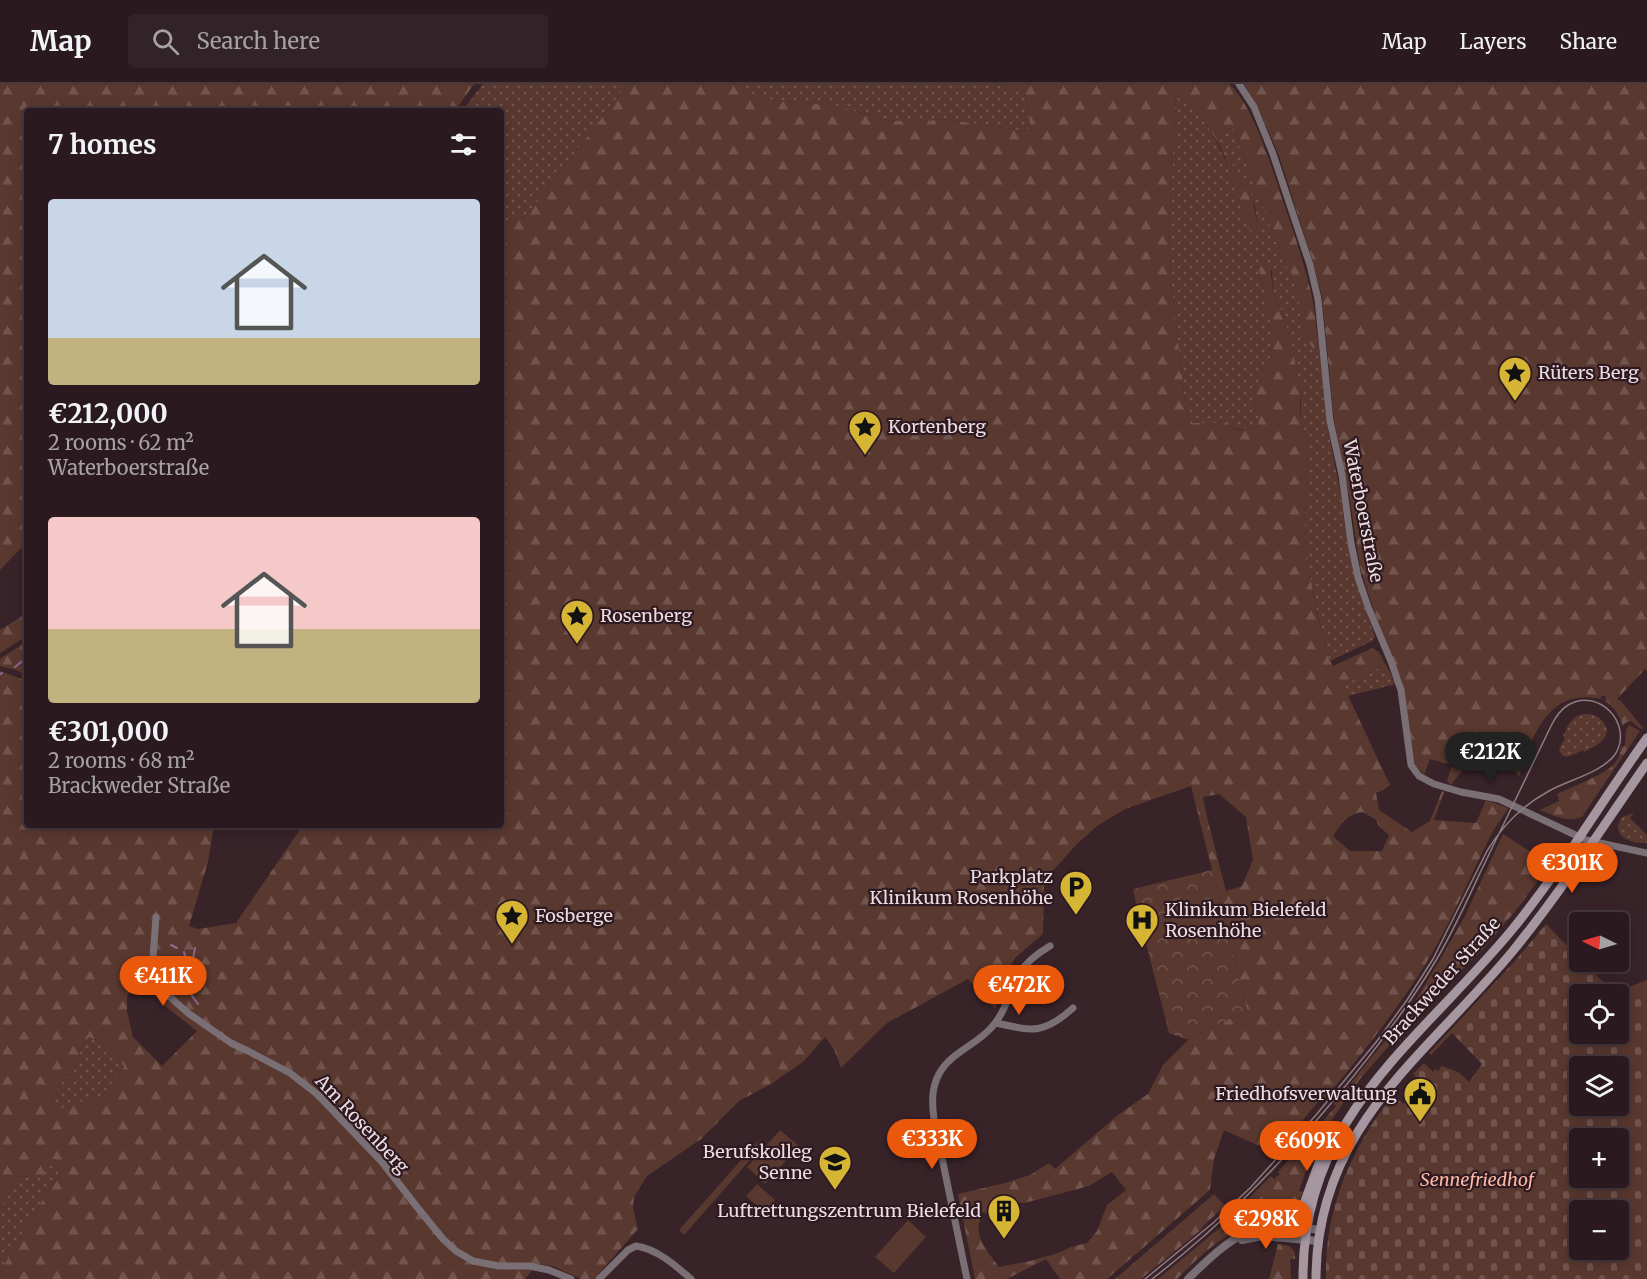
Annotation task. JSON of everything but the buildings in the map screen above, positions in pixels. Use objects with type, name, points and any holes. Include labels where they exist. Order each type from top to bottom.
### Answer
[{"type":"main road","name":"Brackweder Straße","points":[[1303,1279],[1306,1228],[1320,1174],[1342,1128],[1383,1070],[1511,930],[1536,899],[1647,738]]},
{"type":"main road","name":"Brackweder Straße","points":[[1316,1279],[1320,1230],[1336,1174],[1352,1140],[1375,1104],[1410,1062],[1530,930],[1647,763]]},
{"type":"main road","points":[[1271,1225],[1287,1220],[1299,1212],[1324,1149],[1342,1128]]},
{"type":"street","name":"Waterboerstraße","points":[[1239,84],[1254,106],[1273,154],[1310,265],[1318,299],[1330,421],[1342,475],[1351,543],[1358,577],[1368,607],[1401,690],[1411,765],[1419,776],[1434,784],[1499,799],[1579,838],[1647,853]]},
{"type":"street","name":"Am Rosenberg","points":[[156,916],[153,957],[159,977],[170,997],[188,1013],[231,1043],[290,1073],[317,1094],[382,1162],[430,1223],[456,1251],[473,1261],[499,1266],[529,1266],[549,1270],[571,1279]]},
{"type":"street","points":[[967,1279],[934,1118],[933,1093],[943,1067],[996,1023],[1020,973],[1034,957],[1050,946]]},
{"type":"street","points":[[996,1023],[1020,1029],[1042,1028],[1058,1021],[1073,1008]]},
{"type":"street","points":[[1188,1279],[1226,1246],[1256,1229],[1271,1225],[1320,1230]]},
{"type":"street","points":[[1226,1246],[1253,1237],[1318,1241]]},
{"type":"street","points":[[599,1279],[628,1250],[636,1246],[660,1255],[691,1279]]},
{"type":"green space","points":[[0,84],[474,84],[457,108],[24,108],[24,545],[0,570]]},
{"type":"green space","points":[[483,84],[628,84],[525,217],[504,220],[504,108],[464,108]]},
{"type":"green space","points":[[628,84],[745,84],[748,93],[755,97],[785,102],[833,105],[887,120],[921,122],[942,119],[1024,131],[1029,129],[1030,125],[1025,92],[995,84],[1229,84],[1246,106],[1266,152],[1301,255],[1312,298],[1319,346],[1313,348],[1303,336],[1297,294],[1291,273],[1284,262],[1240,149],[1237,133],[1233,129],[1226,128],[1219,139],[1233,166],[1244,178],[1252,196],[1258,227],[1254,232],[1250,231],[1232,175],[1215,138],[1192,108],[1176,96],[1169,229],[1171,280],[1187,419],[1190,423],[1227,423],[1238,429],[1257,426],[1260,418],[1253,395],[1270,359],[1272,342],[1266,298],[1258,265],[1261,260],[1267,261],[1270,264],[1273,292],[1291,341],[1301,392],[1301,419],[1306,436],[1307,454],[1305,528],[1308,562],[1317,614],[1330,661],[1333,666],[1372,648],[1379,652],[1396,684],[1381,667],[1343,685],[1390,785],[1376,792],[1379,810],[1412,832],[1430,821],[1442,791],[1444,792],[1434,820],[1476,823],[1486,800],[1508,808],[1493,831],[1450,920],[1422,970],[1383,1026],[1326,1098],[1323,1096],[1275,1153],[1224,1130],[1214,1159],[1210,1190],[1107,1279],[1060,1279],[1046,1259],[1007,1279],[975,1279],[958,1194],[1030,1175],[1049,1163],[1055,1169],[1118,1115],[1148,1094],[1163,1065],[1189,1039],[1247,1010],[1191,786],[1125,809],[1097,826],[1048,876],[1044,887],[1043,934],[1016,957],[1006,972],[1006,983],[995,1009],[968,979],[887,1023],[841,1068],[834,1049],[825,1037],[803,1062],[771,1084],[739,1101],[701,1139],[647,1176],[634,1197],[633,1208],[638,1229],[594,1279],[581,1279],[553,1266],[537,1264],[526,1279],[0,1279],[0,1272],[60,1174],[55,1159],[47,1159],[44,1175],[17,1176],[0,1210],[0,671],[24,680],[24,828],[214,828],[208,862],[189,926],[198,929],[236,923],[301,828],[504,828],[504,220],[525,217]],"holes":[[[1219,794],[1246,817],[1253,860],[1242,886],[1226,891],[1203,797]],[[1363,812],[1376,820],[1389,835],[1382,851],[1350,851],[1333,836],[1345,820]],[[147,960],[153,983],[164,1005],[197,1031],[162,1066],[133,1037],[127,1011],[127,997]],[[89,1037],[110,1048],[124,1067],[100,1099],[71,1104],[57,1112],[50,1102],[61,1083],[68,1079],[77,1066],[79,1051]],[[1112,1172],[1126,1190],[1107,1205],[1097,1231],[1087,1243],[1030,1261],[999,1267],[979,1235],[982,1212],[997,1216],[1001,1201],[1024,1203],[1089,1186]]]},
{"type":"green space","points":[[745,84],[995,84],[1025,92],[1030,125],[1029,129],[1024,131],[942,119],[921,122],[887,120],[833,105],[785,102],[755,97],[748,93]]},
{"type":"green space","points":[[1244,84],[1647,84],[1647,671],[1645,669],[1617,699],[1643,728],[1641,729],[1631,721],[1623,726],[1614,709],[1605,701],[1606,697],[1602,695],[1600,699],[1582,697],[1567,701],[1555,708],[1544,719],[1529,747],[1519,777],[1497,742],[1462,771],[1451,785],[1447,781],[1452,765],[1430,759],[1424,775],[1415,764],[1402,681],[1375,615],[1360,567],[1350,500],[1334,420],[1322,297],[1279,156],[1259,109]]},
{"type":"green space","points":[[1176,96],[1189,104],[1201,116],[1213,135],[1258,227],[1255,206],[1220,142],[1219,136],[1226,128],[1234,129],[1237,133],[1240,149],[1284,262],[1291,273],[1316,348],[1319,346],[1328,430],[1347,541],[1361,597],[1375,637],[1372,641],[1330,661],[1317,613],[1308,562],[1305,528],[1307,454],[1306,436],[1301,419],[1301,392],[1291,341],[1273,292],[1272,271],[1258,265],[1269,311],[1272,347],[1269,364],[1253,402],[1260,418],[1257,426],[1241,429],[1234,428],[1227,423],[1190,423],[1187,419],[1171,280],[1169,229]]},
{"type":"green space","points":[[24,615],[24,638],[0,653],[0,630]]},
{"type":"green space","points":[[24,643],[24,674],[0,666],[0,659]]},
{"type":"green space","points":[[1381,667],[1396,684],[1348,696],[1343,685]]},
{"type":"green space","points":[[1584,714],[1592,714],[1601,719],[1607,729],[1605,738],[1584,752],[1583,750],[1566,757],[1563,756],[1559,749],[1570,722]]},
{"type":"green space","points":[[1629,725],[1640,731],[1582,817],[1566,819],[1540,810],[1559,801],[1557,794],[1614,764],[1621,747],[1625,746],[1626,730]]},
{"type":"green space","points":[[1634,813],[1630,818],[1647,835],[1647,843],[1629,840],[1620,834],[1618,829],[1622,817]]},
{"type":"green space","points":[[1503,834],[1550,864],[1517,909],[1483,949],[1411,1021],[1360,1079],[1321,1135],[1310,1159],[1299,1191],[1303,1192],[1296,1207],[1244,1227],[1225,1237],[1177,1279],[1158,1279],[1223,1225],[1271,1176],[1274,1179],[1280,1174],[1278,1172],[1336,1106],[1334,1104],[1412,1006],[1465,916]]},
{"type":"green space","points":[[1212,870],[1247,1010],[1186,1039],[1169,1033],[1133,889]]},
{"type":"green space","name":"Sennefriedhof","points":[[1546,924],[1569,948],[1569,972],[1593,972],[1605,984],[1569,984],[1569,1044],[1629,1044],[1629,987],[1647,980],[1647,1279],[1326,1279],[1327,1253],[1335,1204],[1353,1158],[1378,1115],[1393,1095],[1403,1104],[1422,1084],[1413,1074],[1424,1063],[1433,1072],[1435,1069],[1438,1071],[1442,1066],[1458,1072],[1469,1082],[1482,1064],[1452,1033],[1431,1055],[1429,1053],[1514,962]]},
{"type":"green space","points":[[89,1037],[110,1048],[124,1067],[100,1099],[84,1101],[57,1112],[50,1102],[61,1083],[68,1079],[77,1066],[79,1051]]},
{"type":"green space","points":[[780,1130],[799,1146],[765,1184],[747,1167]]},
{"type":"green space","points":[[759,1140],[764,1144],[684,1235],[679,1230]]},
{"type":"green space","points":[[47,1158],[55,1159],[60,1174],[0,1272],[0,1210],[17,1176],[30,1177]]},
{"type":"green space","points":[[757,1184],[775,1200],[764,1212],[746,1196]]},
{"type":"green space","points":[[1214,1194],[1225,1206],[1202,1229],[1141,1279],[1115,1279]]},
{"type":"green space","points":[[908,1220],[926,1237],[894,1273],[875,1257]]},
{"type":"green space","points":[[1278,1244],[1290,1246],[1295,1253],[1295,1259],[1290,1259],[1291,1279],[1269,1279]]},
{"type":"waterway","points":[[15,667],[24,660]]},
{"type":"waterway","points":[[171,945],[177,948]]},
{"type":"waterway","points":[[190,974],[195,948]]},
{"type":"waterway","points":[[184,952],[192,996],[198,1004]]},
{"type":"tram line","points":[[1145,1279],[1213,1223],[1250,1188],[1316,1115],[1377,1041],[1433,959],[1487,851],[1499,833],[1506,825],[1539,797],[1595,770],[1616,753],[1620,742],[1620,730],[1610,711],[1601,704],[1579,701],[1568,705],[1558,714],[1551,726],[1524,781],[1507,818],[1498,836],[1480,873],[1464,907],[1447,940],[1424,981],[1374,1051],[1312,1126],[1269,1173],[1202,1238],[1152,1279]]},
{"type":"place","name":"Rüters Berg","points":[[1515,402]]},
{"type":"place","name":"Kortenberg","points":[[865,456]]},
{"type":"place","name":"Rosenberg","points":[[577,645]]},
{"type":"place","name":"Parkplatz Klinikum Rosenhöhe","points":[[1076,916]]},
{"type":"place","name":"Fosberge","points":[[512,945]]},
{"type":"place","name":"Klinikum Bielefeld Rosenhöhe","points":[[1142,949]]},
{"type":"place","name":"Friedhofsverwaltung","points":[[1420,1123]]},
{"type":"place","name":"Berufskolleg Senne","points":[[835,1191]]},
{"type":"place","name":"Luftrettungszentrum Bielefeld","points":[[1004,1240]]}]
